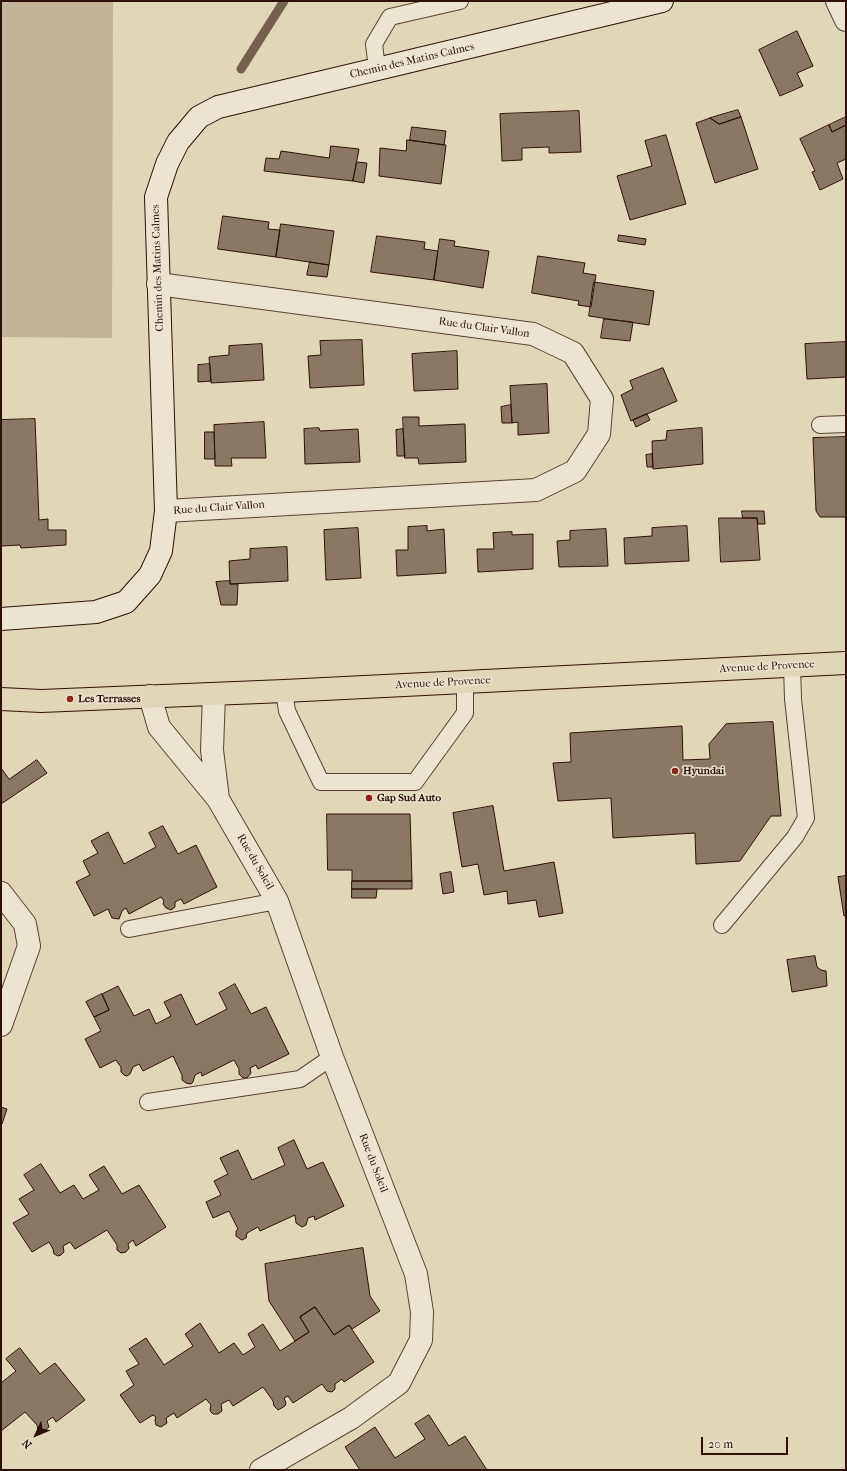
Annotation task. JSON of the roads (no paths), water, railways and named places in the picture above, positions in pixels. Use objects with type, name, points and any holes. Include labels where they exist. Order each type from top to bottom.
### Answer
[{"type":"main road","name":"Avenue de Provence","points":[[1,699],[41,701],[214,694],[846,663]]},
{"type":"main road","name":"Avenue de Provence","points":[[1,708],[41,701]]},
{"type":"street","name":"Chemin des Matins Calmes","points":[[1,619],[96,612],[126,602],[150,575],[161,552],[166,511],[156,197],[167,164],[178,142],[199,117],[218,107],[377,69],[600,8],[662,1]]},
{"type":"street","points":[[837,1],[846,20]]},
{"type":"street","name":"Rue du Clair Vallon","points":[[158,284],[533,334],[573,353],[602,400],[599,434],[575,471],[536,490],[166,511]]},
{"type":"street","name":"Rue du Soleil","points":[[214,694],[212,750],[218,798]]},
{"type":"street","name":"Rue du Soleil","points":[[150,696],[159,727],[218,798],[277,901],[332,1057],[416,1274],[422,1312],[421,1340],[399,1383],[351,1418],[261,1470]]},
{"type":"street","points":[[1,894],[25,924],[29,946],[1,1025]]},
{"type":"lane","points":[[377,69],[374,44],[390,17],[460,1]]},
{"type":"lane","points":[[820,425],[846,424]]},
{"type":"lane","points":[[722,926],[795,837],[806,818],[793,699],[792,666]]},
{"type":"lane","points":[[284,691],[287,711],[321,782],[414,782],[464,713],[464,682]]},
{"type":"lane","points":[[129,929],[277,901]]},
{"type":"lane","points":[[148,1102],[300,1079],[332,1057]]},
{"type":"waterway","points":[[241,69],[284,1]]},
{"type":"place","name":"Les Terrasses","points":[[70,699]]},
{"type":"place","name":"Hyundai","points":[[675,771]]},
{"type":"place","name":"Gap Sud Auto","points":[[369,798]]}]
